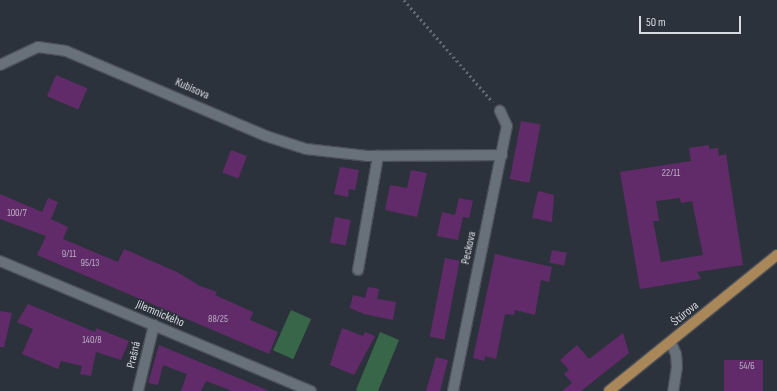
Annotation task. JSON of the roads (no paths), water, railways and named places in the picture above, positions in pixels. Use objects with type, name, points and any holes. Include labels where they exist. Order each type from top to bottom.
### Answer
[{"type":"main road","name":"Štúrova","points":[[609,391],[671,343],[777,255]]},
{"type":"street","name":"Kubisova","points":[[0,65],[38,47],[66,51],[289,144],[324,152],[378,156],[502,155]]},
{"type":"street","name":"Peckova","points":[[453,391],[507,126],[500,111]]},
{"type":"street","points":[[358,270],[378,156]]},
{"type":"street","name":"Jilemnického","points":[[0,261],[311,391]]},
{"type":"street","name":"Prašná","points":[[138,391],[154,325]]},
{"type":"street","points":[[671,343],[676,354],[677,367],[673,391]]}]
